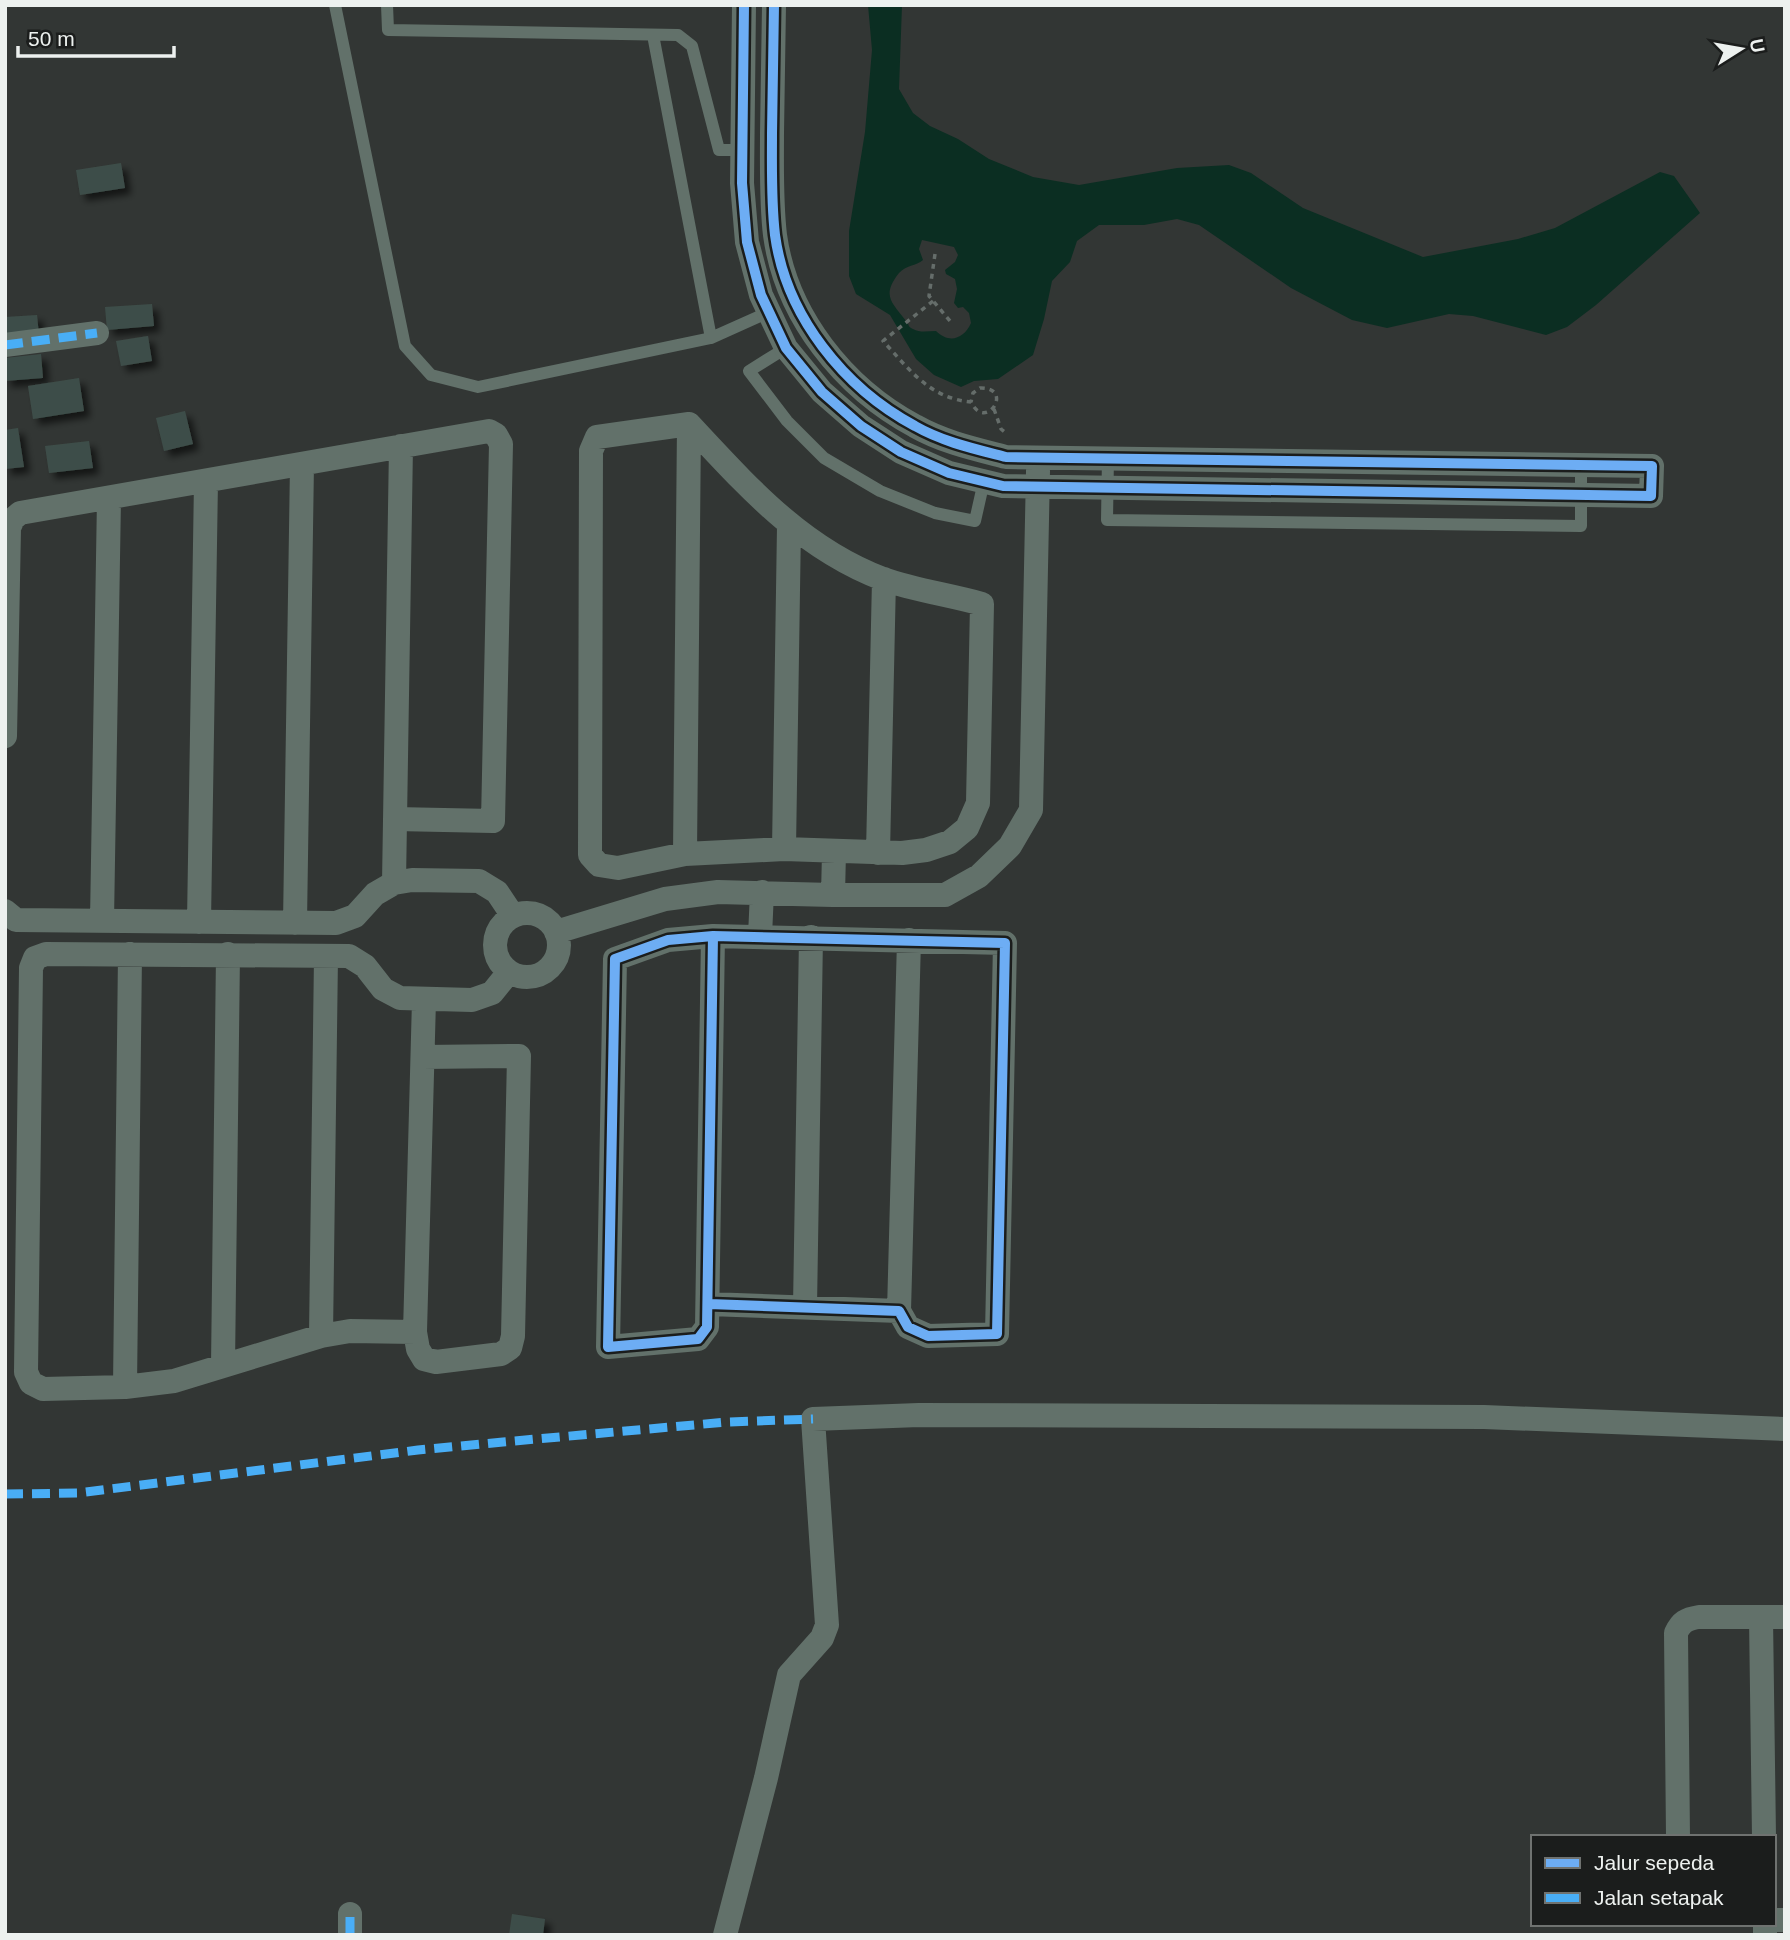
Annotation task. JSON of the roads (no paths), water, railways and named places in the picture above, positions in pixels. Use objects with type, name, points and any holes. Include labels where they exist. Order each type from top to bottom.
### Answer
[{"type":"street","points":[[744,5],[742,183],[747,242],[761,295],[786,348],[822,393],[860,426],[901,452],[949,473],[1003,486],[1651,496],[1652,466],[1006,457],[958,445],[915,426],[878,402],[843,372],[811,332],[789,285],[775,237],[771,183],[774,5]]},
{"type":"street","points":[[5,345],[97,333]]},
{"type":"street","points":[[689,424],[789,526],[839,559],[884,579],[982,604],[978,803],[967,828],[950,842],[926,850],[902,853],[785,849],[685,854],[618,868],[599,865],[590,855],[591,451],[597,437],[689,424]]},
{"type":"street","points":[[685,854],[689,424]]},
{"type":"street","points":[[5,736],[9,528],[20,513],[489,430],[501,444],[493,821],[395,819]]},
{"type":"street","points":[[394,883],[401,446]]},
{"type":"street","points":[[556,932],[665,900],[718,892],[945,895],[979,876],[1010,846],[1031,810],[1038,456]]},
{"type":"street","points":[[295,923],[302,464]]},
{"type":"street","points":[[199,922],[206,481]]},
{"type":"street","points":[[102,921],[109,498]]},
{"type":"street","points":[[785,849],[789,526]]},
{"type":"street","points":[[878,853],[884,579]]},
{"type":"street","points":[[834,852],[834,895]]},
{"type":"street","points":[[5,911],[16,920],[336,923],[355,916],[375,894],[394,883],[412,880],[479,881],[497,892],[513,916]]},
{"type":"street","points":[[760,936],[762,892]]},
{"type":"street","points":[[530,913],[545,919],[556,932],[559,948],[554,964],[541,975],[524,978],[509,972],[498,959],[495,942],[500,926],[513,916],[530,913]]},
{"type":"street","points":[[713,936],[707,1327],[698,1339],[608,1347],[615,959],[668,940],[713,936],[811,937],[909,940],[1005,943],[997,1334],[928,1336],[908,1327],[900,1311],[909,940]]},
{"type":"street","points":[[805,1307],[811,937]]},
{"type":"street","points":[[415,1332],[351,1331],[321,1336],[174,1381],[125,1387],[43,1389],[31,1383],[26,1372],[31,968],[36,958],[46,954],[349,956],[365,966],[383,989],[400,998],[424,1000],[472,1000],[492,993],[509,972]]},
{"type":"street","points":[[125,1387],[130,954]]},
{"type":"street","points":[[223,1366],[228,954]]},
{"type":"street","points":[[321,1336],[326,956]]},
{"type":"street","points":[[423,1057],[519,1056],[513,1336],[510,1348],[501,1354],[436,1362],[424,1359],[418,1349],[415,1332],[424,1000]]},
{"type":"street","points":[[709,1304],[900,1311]]},
{"type":"street","points":[[725,1935],[766,1778],[789,1675],[822,1638],[827,1625],[813,1419],[919,1415],[1484,1417],[1785,1429]]},
{"type":"street","points":[[1678,1835],[1676,1633],[1680,1624],[1688,1619],[1773,1617],[1764,1835]]},
{"type":"lane","points":[[334,5],[405,345],[431,375],[478,387],[711,338],[769,312]]},
{"type":"lane","points":[[387,5],[388,30],[678,35],[692,46],[719,150],[743,150]]},
{"type":"lane","points":[[653,35],[711,338]]},
{"type":"lane","points":[[786,348],[749,371],[787,421],[824,458],[880,491],[935,513],[975,521],[985,481]]},
{"type":"lane","points":[[1108,457],[1107,520],[1581,526],[1581,466]]}]
